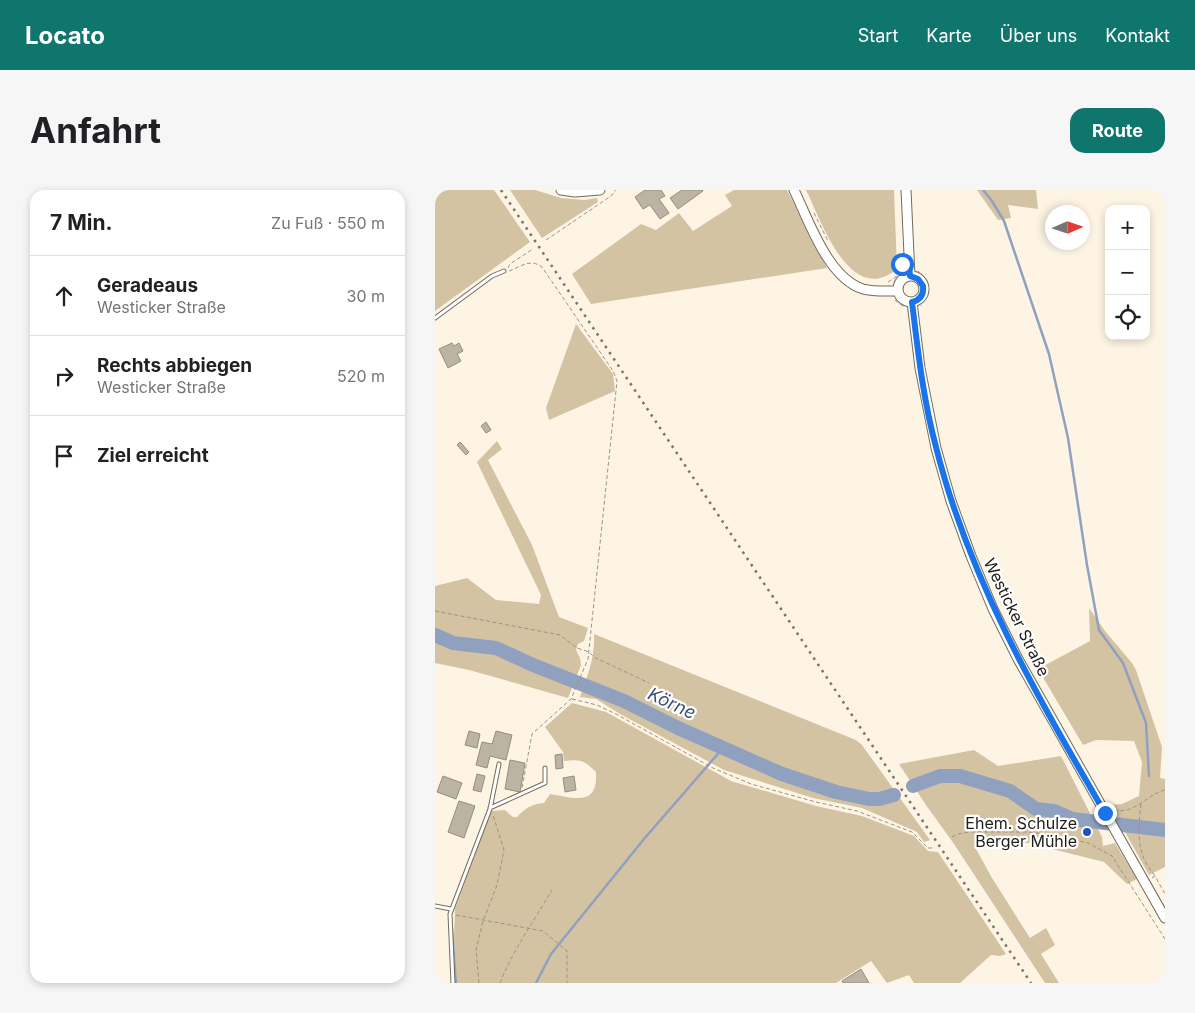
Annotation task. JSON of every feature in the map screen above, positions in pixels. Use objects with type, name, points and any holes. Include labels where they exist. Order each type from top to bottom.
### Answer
[{"type":"street","points":[[561,190],[575,192],[600,190]]},
{"type":"street","points":[[794,190],[827,258],[837,272],[848,282],[862,288],[898,291]]},
{"type":"street","points":[[906,190],[910,276]]},
{"type":"street","points":[[910,276],[918,279],[923,286],[922,295],[912,302],[901,298],[898,291],[902,280],[910,276]]},
{"type":"street","name":"Westicker Straße","points":[[912,302],[920,368],[936,448],[951,501],[971,556],[993,609],[1018,659],[1109,813],[1114,829],[1165,918]]},
{"type":"lane","points":[[435,318],[492,276],[505,271]]},
{"type":"lane","points":[[453,983],[450,912],[490,809],[499,764]]},
{"type":"lane","points":[[490,809],[545,784],[545,768]]},
{"type":"lane","points":[[435,906],[450,912]]},
{"type":"path","points":[[546,240],[611,196],[616,190]]},
{"type":"path","points":[[811,207],[828,241]]},
{"type":"path","points":[[521,794],[532,734],[571,699],[589,652],[617,381],[613,371],[542,267],[538,264],[528,263],[507,271],[510,264],[533,249]]},
{"type":"path","points":[[902,264],[916,264],[918,272],[927,282],[929,290],[920,308],[920,313],[913,314],[906,314],[905,308],[901,304],[892,298],[886,297],[886,290],[885,283],[899,275],[902,264]]},
{"type":"path","points":[[435,611],[560,635],[577,648],[589,652],[594,657],[649,683]]},
{"type":"path","points":[[571,699],[597,705],[713,768],[751,784],[857,811],[912,832],[927,848],[935,848]]},
{"type":"path","points":[[1109,813],[1126,811],[1141,803],[1155,792],[1165,790]]},
{"type":"path","points":[[1141,803],[1139,815],[1143,856],[1165,894]]},
{"type":"path","points":[[479,983],[476,950],[483,921],[497,885],[505,850],[490,809]]},
{"type":"path","points":[[953,837],[970,832],[1026,832],[1089,842],[1112,856],[1165,939]]},
{"type":"path","points":[[1151,879],[1155,876]]},
{"type":"path","points":[[1133,889],[1138,886]]},
{"type":"path","points":[[499,983],[509,959],[552,890]]},
{"type":"path","points":[[450,912],[483,921],[543,931],[567,951],[567,983]]},
{"type":"shaded area","points":[[435,190],[494,190],[530,242],[435,311]]},
{"type":"shaded area","points":[[510,190],[535,190],[561,198],[584,200],[597,198],[598,202],[542,238]]},
{"type":"shaded area","points":[[734,190],[787,190],[827,268],[591,304],[572,274],[641,224],[656,230],[679,213],[693,231],[732,206],[725,195]]},
{"type":"shaded area","points":[[806,190],[894,190],[897,269],[880,278],[865,277],[852,269],[839,255],[829,238]]},
{"type":"shaded area","points":[[977,190],[1036,190],[1038,209],[1008,205],[1011,218],[998,220]]},
{"type":"shaded area","points":[[576,324],[613,374],[615,391],[549,420],[546,408]]},
{"type":"shaded area","points":[[497,441],[502,449],[488,460],[532,545],[559,617],[588,628],[584,641],[578,644],[576,650],[581,665],[568,698],[469,670],[435,663],[435,586],[467,578],[496,600],[539,604],[541,595],[477,462]]},
{"type":"shaded area","points":[[1089,608],[1136,670],[1162,747],[1160,778],[1165,779],[1165,867],[1149,875],[1110,805],[1122,804],[1139,796],[1142,762],[1134,741],[1096,740],[1083,745],[1038,669],[1090,641]]},
{"type":"shaded area","points":[[594,634],[856,740],[862,745],[930,840],[924,842],[917,832],[862,808],[813,798],[724,770],[596,699],[580,697],[592,658]]},
{"type":"shaded area","points":[[572,703],[606,712],[731,781],[816,806],[862,816],[914,836],[928,851],[938,852],[1006,954],[1000,956],[991,955],[960,983],[914,983],[909,975],[887,983],[871,961],[836,983],[457,983],[454,940],[455,909],[491,811],[505,810],[513,817],[517,817],[529,807],[544,803],[550,794],[583,798],[593,791],[596,783],[596,772],[582,761],[564,761],[563,752],[545,727]]},
{"type":"shaded area","points":[[974,750],[998,766],[1061,756],[1102,837],[1103,846],[1115,843],[1137,879],[1127,884],[1104,862],[1028,843],[992,842],[975,847],[1030,938],[1046,928],[1055,945],[1041,954],[1059,983],[1045,983],[899,764]]},
{"type":"building","points":[[645,190],[661,190],[665,196],[659,199],[669,213],[660,219],[650,205],[643,209],[635,197]]},
{"type":"building","points":[[682,190],[703,191],[678,209],[670,198]]},
{"type":"building","points":[[452,343],[454,346],[459,343],[463,351],[457,354],[461,361],[448,368],[439,349]]},
{"type":"building","points":[[486,422],[491,430],[486,433],[481,426]]},
{"type":"building","points":[[460,442],[469,452],[466,455],[457,445]]},
{"type":"building","points":[[469,731],[480,734],[477,748],[465,745]]},
{"type":"building","points":[[496,731],[512,735],[506,760],[490,756],[487,768],[476,765],[482,742],[492,744]]},
{"type":"building","points":[[562,754],[563,768],[556,769],[555,755]]},
{"type":"building","points":[[510,760],[525,763],[520,792],[505,789]]},
{"type":"building","points":[[477,774],[485,776],[481,792],[473,790]]},
{"type":"building","points":[[443,776],[462,783],[456,799],[437,792]]},
{"type":"building","points":[[574,776],[576,790],[565,792],[563,778]]},
{"type":"building","points":[[459,801],[475,806],[464,838],[448,832]]},
{"type":"building","points":[[861,969],[869,983],[843,983],[842,981]]},
{"type":"waterway","points":[[983,190],[1004,221],[1049,354],[1068,438],[1099,630],[1123,663],[1146,723],[1149,776]]},
{"type":"waterway","name":"Körne","points":[[435,635],[453,643],[496,648],[533,665],[624,701],[678,728],[782,774],[836,792],[869,799],[879,799],[894,795]]},
{"type":"waterway","points":[[536,983],[551,954],[644,839],[723,748]]},
{"type":"waterway","name":"Körne","points":[[913,786],[940,776],[960,776],[1010,791],[1036,809],[1054,811],[1072,819],[1165,830]]},
{"type":"waterway","points":[[452,929],[456,983]]},
{"type":"railway","points":[[501,190],[1031,983]]},
{"type":"place","name":"Ehem. Schulze Berger Mühle","points":[[1087,832]]},
{"type":"route","points":[[902,264],[909,264],[910,276],[918,279],[924,290],[920,298],[912,302],[926,406],[951,501],[971,556],[993,609],[1018,659],[1105,813]]}]
